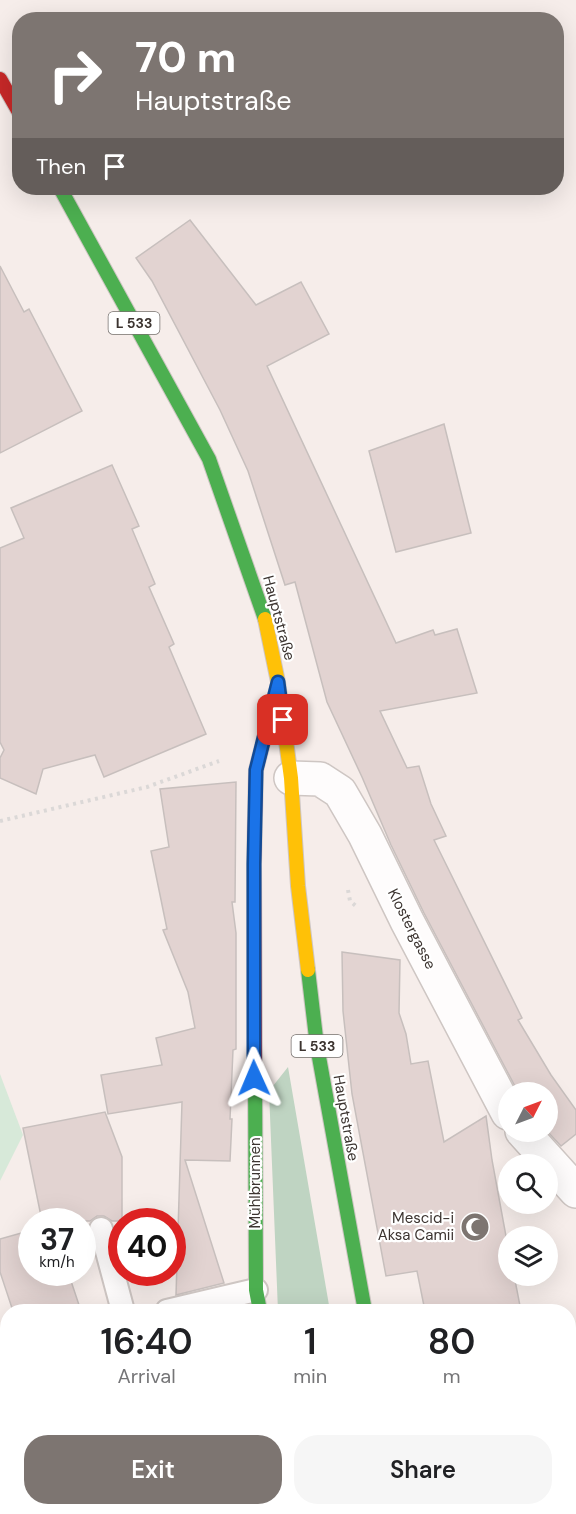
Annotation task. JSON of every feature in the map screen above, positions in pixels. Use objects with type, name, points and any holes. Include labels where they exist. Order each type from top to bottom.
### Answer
[{"type":"main road","points":[[0,79],[12,100]]},
{"type":"main road","name":"Hauptstraße","points":[[64,195],[209,459],[262,611],[278,682],[291,778],[298,886],[317,1046],[364,1304]]},
{"type":"main road","name":"Mühlbrunnen","points":[[258,1300],[254,864],[256,770],[278,682]]},
{"type":"street","name":"Klostergasse","points":[[291,778],[320,779],[340,792],[365,835],[407,921],[498,1094]]},
{"type":"street","points":[[532,1142],[576,1191]]},
{"type":"lane","points":[[101,1229],[121,1304]]},
{"type":"lane","name":"Mühlbrunnen","points":[[225,1304],[258,1300]]},
{"type":"path","points":[[0,821],[147,787],[223,759]]},
{"type":"green space","points":[[288,1067],[329,1304],[278,1304],[269,1091]]},
{"type":"green space","points":[[0,1074],[23,1135],[0,1181]]},
{"type":"building","points":[[190,220],[256,305],[301,282],[329,334],[267,366],[396,643],[433,630],[435,635],[457,629],[477,693],[380,711],[407,768],[419,766],[431,804],[446,836],[434,840],[522,1018],[518,1020],[556,1082],[513,1082],[424,913],[327,702],[295,582],[285,585],[248,471],[220,410],[152,281],[136,258]]},
{"type":"building","points":[[0,266],[24,312],[29,309],[82,411],[0,453]]},
{"type":"building","points":[[444,424],[471,533],[396,552],[369,451]]},
{"type":"building","points":[[112,465],[139,526],[132,529],[155,584],[149,587],[174,644],[169,647],[206,734],[104,777],[95,755],[43,769],[36,794],[0,778],[0,758],[4,750],[0,742],[0,548],[24,538],[11,508]]},
{"type":"building","points":[[236,782],[235,902],[232,902],[236,933],[236,1049],[233,1050],[230,1161],[185,1160],[224,1283],[176,1295],[176,1286],[186,1286],[186,1208],[179,1208],[182,1102],[108,1114],[101,1075],[162,1065],[156,1038],[195,1028],[188,992],[163,930],[167,929],[151,851],[169,847],[160,789]]},
{"type":"building","points":[[342,952],[400,960],[399,1013],[406,1034],[411,1064],[428,1061],[444,1142],[486,1116],[498,1193],[498,1214],[502,1214],[504,1226],[498,1226],[498,1286],[516,1286],[520,1304],[424,1304],[417,1271],[386,1276],[352,1094],[343,1011]]},
{"type":"building","points":[[558,1085],[576,1110],[576,1134],[561,1146],[557,1142]]},
{"type":"building","points":[[105,1112],[122,1157],[122,1208],[108,1208],[108,1218],[104,1216],[96,1217],[96,1208],[39,1208],[23,1128]]},
{"type":"building","points":[[18,1234],[18,1286],[73,1286],[79,1304],[11,1304],[0,1272],[0,1239]]},
{"type":"traffic: fast","points":[[64,195],[209,459],[265,619]]},
{"type":"traffic: fast","points":[[308,970],[317,1046],[364,1304]]},
{"type":"traffic: fast","points":[[255,1065],[256,1290],[259,1304]]},
{"type":"traffic: slow","points":[[265,619],[278,682],[291,778],[298,886],[308,970]]},
{"type":"traffic: jam","points":[[0,79],[12,100]]},
{"type":"traffic: jam","points":[[255,1065],[256,770],[278,684]]},
{"type":"place","name":"Mescid-i Aksa Camii","points":[[475,1227]]},
{"type":"route","points":[[254,1078],[256,770],[278,682],[283,720]]}]
